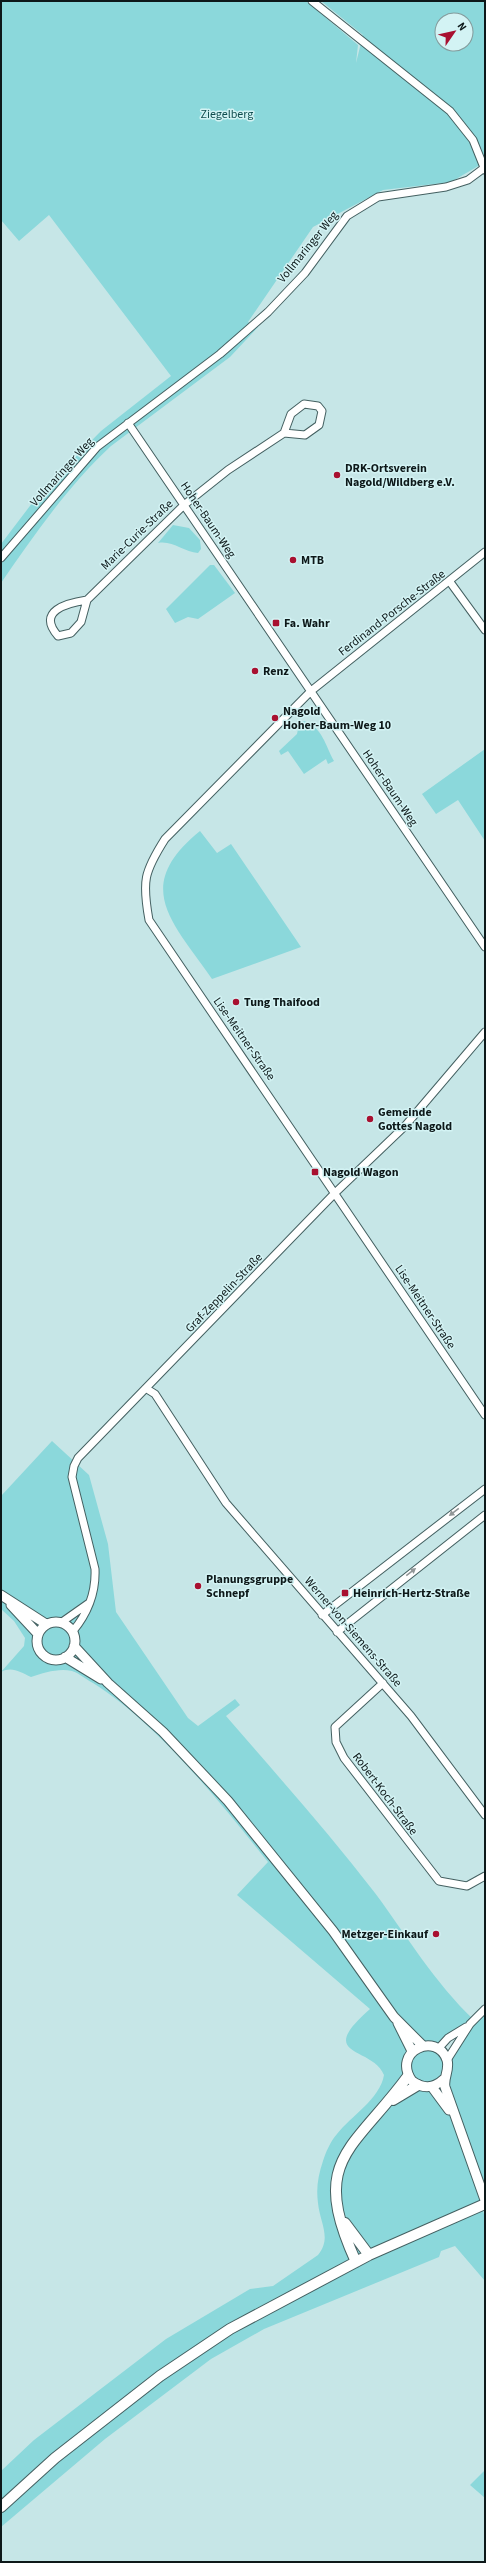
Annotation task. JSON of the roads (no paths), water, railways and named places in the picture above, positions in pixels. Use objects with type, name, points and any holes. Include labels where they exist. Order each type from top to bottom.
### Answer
[{"type":"main road","points":[[356,2262],[347,2243],[338,2213],[335,2186],[344,2154],[388,2103],[408,2076]]},
{"type":"main road","points":[[388,2103],[418,2085]]},
{"type":"main road","points":[[1,2507],[55,2458],[160,2376],[230,2330],[369,2255],[485,2204]]},
{"type":"main road","points":[[338,2213],[369,2255]]},
{"type":"street","name":"Vollmaringer Weg","points":[[1,558],[97,447],[220,354],[268,312],[305,273],[348,216],[378,197],[446,187],[468,180],[485,169],[474,140],[450,111],[312,1]]},
{"type":"street","points":[[304,404],[318,406],[322,411],[319,425],[305,435],[284,433],[291,414],[304,404]]},
{"type":"street","name":"Hoher-Baum-Weg","points":[[128,424],[485,947]]},
{"type":"street","name":"Marie-Curie-Straße","points":[[87,600],[184,504],[228,470],[284,433]]},
{"type":"street","name":"Ferdinand-Porsche-Straße","points":[[311,691],[450,582],[485,552]]},
{"type":"street","points":[[450,582],[485,630]]},
{"type":"street","points":[[87,600],[81,622],[70,633],[58,636],[52,628],[50,621],[52,615],[63,604],[87,600]]},
{"type":"street","name":"Lise-Meitner-Straße","points":[[311,691],[165,839],[149,864],[143,890],[149,920],[485,1415]]},
{"type":"street","name":"Graf-Zeppelin-Straße","points":[[73,1631],[83,1619],[94,1590],[95,1569],[75,1491],[74,1466],[78,1458],[147,1389],[335,1193],[405,1126],[485,1032]]},
{"type":"street","name":"Werner-von-Siemens-Straße","points":[[147,1389],[155,1394],[226,1503],[416,1722],[485,1815]]},
{"type":"street","points":[[322,1615],[485,1489]]},
{"type":"street","points":[[337,1632],[485,1515]]},
{"type":"street","points":[[4,1598],[46,1624],[62,1622],[89,1602]]},
{"type":"street","points":[[4,1598],[38,1634]]},
{"type":"street","points":[[62,1622],[73,1631],[74,1646],[108,1683],[163,1732],[228,1801],[334,1931],[394,2017],[412,2052]]},
{"type":"street","points":[[46,1624],[38,1634],[38,1646],[45,1656],[55,1659],[65,1658],[108,1683]]},
{"type":"street","points":[[65,1658],[74,1646]]},
{"type":"street","name":"Robert-Koch-Straße","points":[[383,1683],[335,1727],[336,1742],[344,1758],[439,1881],[467,1886],[485,1876]]},
{"type":"street","points":[[447,2060],[470,2024],[485,2009]]},
{"type":"street","points":[[394,2017],[422,2046],[438,2049],[447,2060],[448,2066],[444,2079],[454,2116],[469,2152],[485,2200]]},
{"type":"street","points":[[438,2049],[448,2038],[470,2024]]},
{"type":"street","points":[[422,2046],[412,2052],[407,2063],[408,2076],[418,2085],[432,2087],[444,2079]]},
{"type":"street","points":[[432,2087],[454,2116]]},
{"type":"place","name":"DRK-Ortsverein Nagold/Wildberg e.V.","points":[[337,475]]},
{"type":"place","name":"MTB","points":[[293,560]]},
{"type":"place","name":"Fa. Wahr","points":[[276,623]]},
{"type":"place","name":"Renz","points":[[255,671]]},
{"type":"place","name":"Nagold Hoher-Baum-Weg 10","points":[[275,718]]},
{"type":"place","name":"Tung Thaifood","points":[[236,1002]]},
{"type":"place","name":"Gemeinde Gottes Nagold","points":[[370,1119]]},
{"type":"place","name":"Nagold Wagon","points":[[315,1172]]},
{"type":"place","name":"Planungsgruppe Schnepf","points":[[198,1586]]},
{"type":"place","name":"Heinrich-Hertz-Straße","points":[[345,1593]]},
{"type":"place","name":"Metzger-Einkauf","points":[[436,1934]]},
{"type":"park label","name":"Ziegelberg","points":[[227,114]]}]
